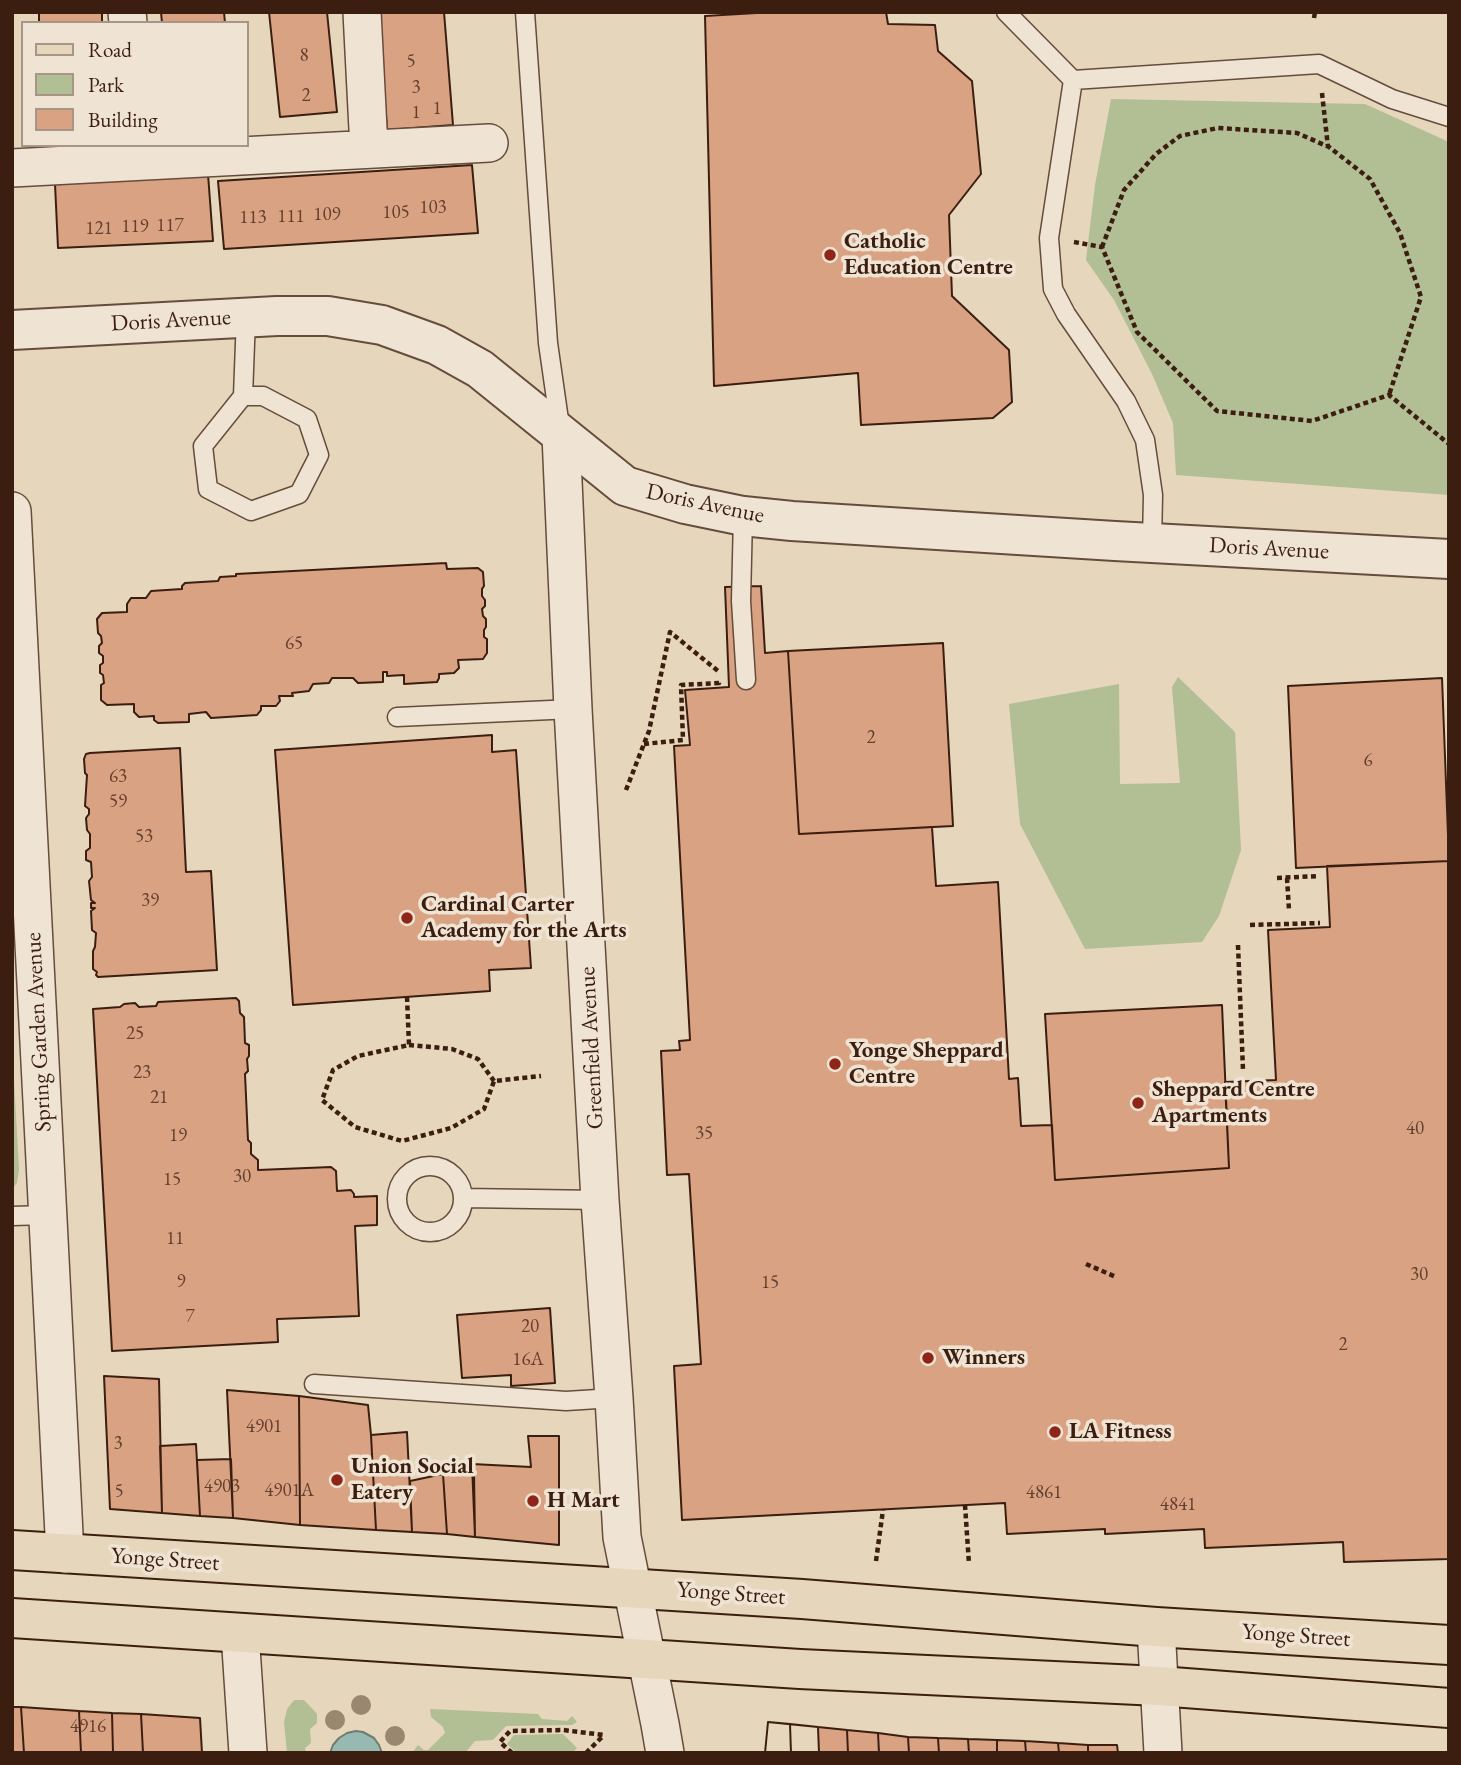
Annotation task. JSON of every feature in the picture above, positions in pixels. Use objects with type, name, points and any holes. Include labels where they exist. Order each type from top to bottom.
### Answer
[{"type":"main road","name":"Yonge Street","points":[[12,1550],[803,1599],[1156,1627],[1449,1645]]},
{"type":"main road","points":[[12,1618],[800,1669],[1159,1686],[1449,1708]]},
{"type":"street","points":[[362,12],[369,149]]},
{"type":"street","points":[[12,168],[135,153],[369,149],[489,143]]},
{"type":"street","name":"Doris Avenue","points":[[12,330],[246,317],[328,316],[368,322],[408,333],[437,345],[480,369],[625,486],[685,504],[743,516],[1449,559]]},
{"type":"street","name":"Greenfield Avenue","points":[[561,435],[600,1200],[622,1537],[664,1753]]},
{"type":"street","name":"Spring Garden Avenue","points":[[12,511],[30,1215],[65,1554]]},
{"type":"street","points":[[1156,1627],[1163,1753]]},
{"type":"street","points":[[240,1633],[248,1753]]},
{"type":"lane","points":[[525,12],[548,343],[561,435]]},
{"type":"lane","points":[[1006,12],[1073,80],[1319,64],[1392,99],[1449,117]]},
{"type":"lane","points":[[1073,80],[1049,238],[1053,289],[1066,314],[1126,401],[1145,440],[1153,495],[1152,543]]},
{"type":"lane","points":[[243,396],[263,396],[307,419],[319,455],[299,494],[251,511],[208,489],[203,446],[243,396],[246,317]]},
{"type":"lane","points":[[743,516],[741,601],[746,680]]},
{"type":"lane","points":[[397,717],[573,709]]},
{"type":"lane","points":[[464,1198],[600,1200]]},
{"type":"lane","points":[[314,1384],[566,1401],[614,1398]]},
{"type":"path","points":[[1319,64],[1328,148]]},
{"type":"path","points":[[1218,128],[1297,133],[1328,148],[1370,179],[1400,233],[1420,297],[1388,395],[1312,421],[1217,411],[1137,331],[1102,247],[1124,190],[1156,154],[1180,136],[1218,128]]},
{"type":"path","points":[[1049,238],[1102,247]]},
{"type":"path","points":[[1388,395],[1449,444]]},
{"type":"path","points":[[626,790],[649,731],[670,632],[718,673]]},
{"type":"path","points":[[644,744],[683,740],[681,685],[719,683],[717,660]]},
{"type":"path","points":[[1277,878],[1319,876]]},
{"type":"path","points":[[1287,878],[1289,910]]},
{"type":"path","points":[[1250,925],[1320,923]]},
{"type":"path","points":[[1238,945],[1242,1070]]},
{"type":"path","points":[[407,997],[409,1045]]},
{"type":"path","points":[[409,1045],[452,1049],[478,1059],[494,1082],[484,1108],[451,1128],[402,1141],[355,1127],[322,1100],[332,1070],[358,1056],[409,1045]]},
{"type":"path","points":[[494,1082],[541,1076]]},
{"type":"path","points":[[1086,1264],[1116,1277]]},
{"type":"path","points":[[965,1505],[969,1564]]},
{"type":"path","points":[[877,1561],[883,1510]]},
{"type":"path","points":[[512,1753],[500,1742],[510,1731],[563,1730],[604,1735],[586,1753]]},
{"type":"green space","points":[[1111,99],[1365,104],[1449,142],[1449,495],[1176,475],[1173,423],[1152,374],[1114,300],[1086,260],[1095,185]]},
{"type":"green space","points":[[1178,677],[1235,732],[1241,850],[1219,916],[1202,942],[1085,949],[1020,824],[1009,704],[1119,684],[1120,784],[1180,783],[1172,687]]},
{"type":"green space","points":[[12,1044],[19,1169],[17,1183],[12,1189]]},
{"type":"green space","points":[[294,1700],[304,1700],[317,1714],[317,1723],[310,1729],[311,1743],[305,1748],[306,1753],[287,1753],[284,1722],[287,1709]]},
{"type":"green space","points":[[430,1709],[538,1714],[542,1719],[567,1721],[572,1716],[577,1722],[572,1725],[506,1726],[493,1740],[475,1741],[465,1753],[412,1753],[418,1745],[428,1750],[445,1733],[443,1727],[431,1717]]},
{"type":"green space","points":[[563,1734],[577,1748],[572,1753],[517,1753],[507,1744],[514,1735]]},
{"type":"water","points":[[356,1731],[374,1738],[382,1753],[330,1753],[339,1738]]},
{"type":"building","points":[[39,12],[102,12],[102,21],[39,21]]},
{"type":"building","points":[[161,12],[224,12],[225,21],[162,21]]},
{"type":"building","points":[[269,12],[327,12],[337,112],[280,117]]},
{"type":"building","points":[[378,12],[444,12],[453,125],[387,130]]},
{"type":"building","name":"Catholic Education Centre","points":[[774,12],[886,12],[888,24],[935,25],[938,51],[972,81],[981,174],[949,215],[952,296],[1009,350],[1012,402],[993,418],[861,425],[858,373],[714,386],[705,16]]},
{"type":"building","points":[[472,165],[478,233],[224,249],[218,181]]},
{"type":"building","points":[[208,174],[213,241],[58,248],[55,184]]},
{"type":"building","points":[[446,563],[447,569],[478,568],[483,572],[482,596],[485,606],[482,609],[486,619],[484,637],[487,639],[487,653],[483,659],[458,660],[459,668],[454,673],[439,674],[437,682],[404,684],[404,675],[387,676],[387,672],[383,672],[383,682],[358,683],[353,678],[332,678],[329,683],[313,684],[309,691],[292,693],[293,696],[279,696],[280,701],[276,706],[261,706],[257,715],[211,718],[206,712],[189,714],[189,722],[158,723],[154,716],[139,717],[134,712],[134,704],[107,705],[101,700],[101,685],[104,683],[100,665],[103,663],[103,656],[99,653],[102,643],[97,619],[102,613],[127,612],[127,604],[131,598],[146,598],[151,591],[182,589],[185,583],[218,581],[220,577],[236,574]]},
{"type":"building","name":"Yonge Sheppard Centre","points":[[761,586],[765,653],[788,651],[799,834],[932,827],[936,886],[998,882],[1009,1079],[1018,1078],[1021,1126],[1052,1125],[1055,1180],[1229,1168],[1225,1082],[1276,1080],[1268,930],[1330,927],[1327,866],[1449,861],[1449,1559],[1344,1562],[1343,1542],[1205,1548],[1204,1529],[1105,1534],[1105,1529],[1007,1534],[1005,1503],[682,1520],[674,1366],[701,1364],[689,1174],[667,1175],[661,1051],[680,1050],[679,1041],[690,1040],[674,746],[690,745],[685,690],[729,687],[725,587]]},
{"type":"building","points":[[943,643],[953,826],[799,834],[788,651]]},
{"type":"building","points":[[1442,678],[1449,861],[1296,868],[1288,686]]},
{"type":"building","name":"Cardinal Carter Academy for the Arts","points":[[492,735],[492,752],[516,750],[531,968],[489,970],[490,991],[293,1005],[275,750]]},
{"type":"building","points":[[180,748],[186,872],[211,871],[217,970],[98,977],[93,969],[96,933],[92,930],[91,911],[95,908],[91,908],[91,903],[95,903],[91,900],[89,881],[92,877],[91,862],[86,860],[86,851],[90,848],[90,834],[86,818],[89,809],[85,806],[87,775],[84,759],[86,754],[90,753]]},
{"type":"building","points":[[236,998],[239,1001],[240,1013],[244,1017],[245,1043],[249,1045],[248,1071],[245,1074],[248,1140],[251,1143],[251,1154],[258,1160],[258,1170],[331,1167],[336,1171],[337,1191],[351,1190],[354,1197],[377,1196],[377,1225],[355,1226],[359,1316],[277,1319],[278,1342],[112,1351],[93,1009],[135,1003],[139,1007],[156,1006],[158,1002]]},
{"type":"building","name":"Sheppard Centre Apartments","points":[[1222,1005],[1229,1168],[1055,1180],[1045,1014]]},
{"type":"building","points":[[550,1308],[555,1383],[511,1386],[511,1375],[462,1378],[457,1315]]},
{"type":"building","points":[[104,1376],[159,1379],[162,1513],[110,1509]]},
{"type":"building","points":[[227,1390],[299,1396],[300,1525],[233,1518]]},
{"type":"building","name":"Union Social Eatery","points":[[299,1396],[368,1405],[376,1530],[300,1525]]},
{"type":"building","points":[[407,1432],[412,1532],[376,1530],[371,1435]]},
{"type":"building","points":[[528,1436],[559,1436],[559,1545],[475,1537],[472,1464],[531,1467]]},
{"type":"building","points":[[196,1444],[200,1516],[162,1513],[160,1446]]},
{"type":"building","points":[[231,1459],[233,1518],[200,1516],[197,1460]]},
{"type":"building","points":[[443,1474],[447,1534],[412,1532],[410,1481]]},
{"type":"building","points":[[443,1474],[474,1474],[475,1537],[447,1534]]},
{"type":"building","points":[[12,1707],[21,1707],[24,1753],[12,1753]]},
{"type":"building","points":[[21,1707],[79,1711],[81,1753],[24,1753]]},
{"type":"building","points":[[79,1711],[112,1713],[113,1753],[81,1753]]},
{"type":"building","points":[[112,1713],[141,1714],[143,1753],[113,1753]]},
{"type":"building","points":[[141,1714],[200,1718],[202,1753],[143,1753]]},
{"type":"building","points":[[768,1722],[818,1727],[819,1753],[765,1753]]},
{"type":"building","points":[[768,1722],[790,1724],[791,1753],[765,1753]]},
{"type":"building","points":[[790,1724],[818,1727],[819,1753],[791,1753]]},
{"type":"building","points":[[818,1727],[847,1730],[848,1753],[819,1753]]},
{"type":"building","points":[[847,1730],[878,1733],[879,1753],[848,1753]]},
{"type":"building","points":[[878,1733],[908,1737],[909,1753],[879,1753]]},
{"type":"building","points":[[908,1737],[938,1738],[939,1753],[909,1753]]},
{"type":"building","points":[[938,1738],[968,1739],[969,1753],[939,1753]]},
{"type":"building","points":[[968,1739],[997,1740],[997,1753],[969,1753]]},
{"type":"building","points":[[997,1740],[1025,1741],[1026,1753],[997,1753]]},
{"type":"building","points":[[1025,1741],[1058,1743],[1059,1753],[1026,1753]]},
{"type":"building","points":[[1058,1743],[1088,1745],[1088,1753],[1059,1753]]},
{"type":"building","points":[[1088,1745],[1117,1745],[1118,1753],[1088,1753]]},
{"type":"place","name":"Catholic Education Centre","points":[[830,255]]},
{"type":"place","name":"Cardinal Carter Academy for the Arts","points":[[407,918]]},
{"type":"place","name":"Yonge Sheppard Centre","points":[[835,1064]]},
{"type":"place","name":"Sheppard Centre Apartments","points":[[1138,1103]]},
{"type":"place","name":"Winners","points":[[928,1358]]},
{"type":"place","name":"LA Fitness","points":[[1055,1432]]},
{"type":"place","name":"Union Social Eatery","points":[[337,1480]]},
{"type":"place","name":"H Mart","points":[[533,1501]]}]
